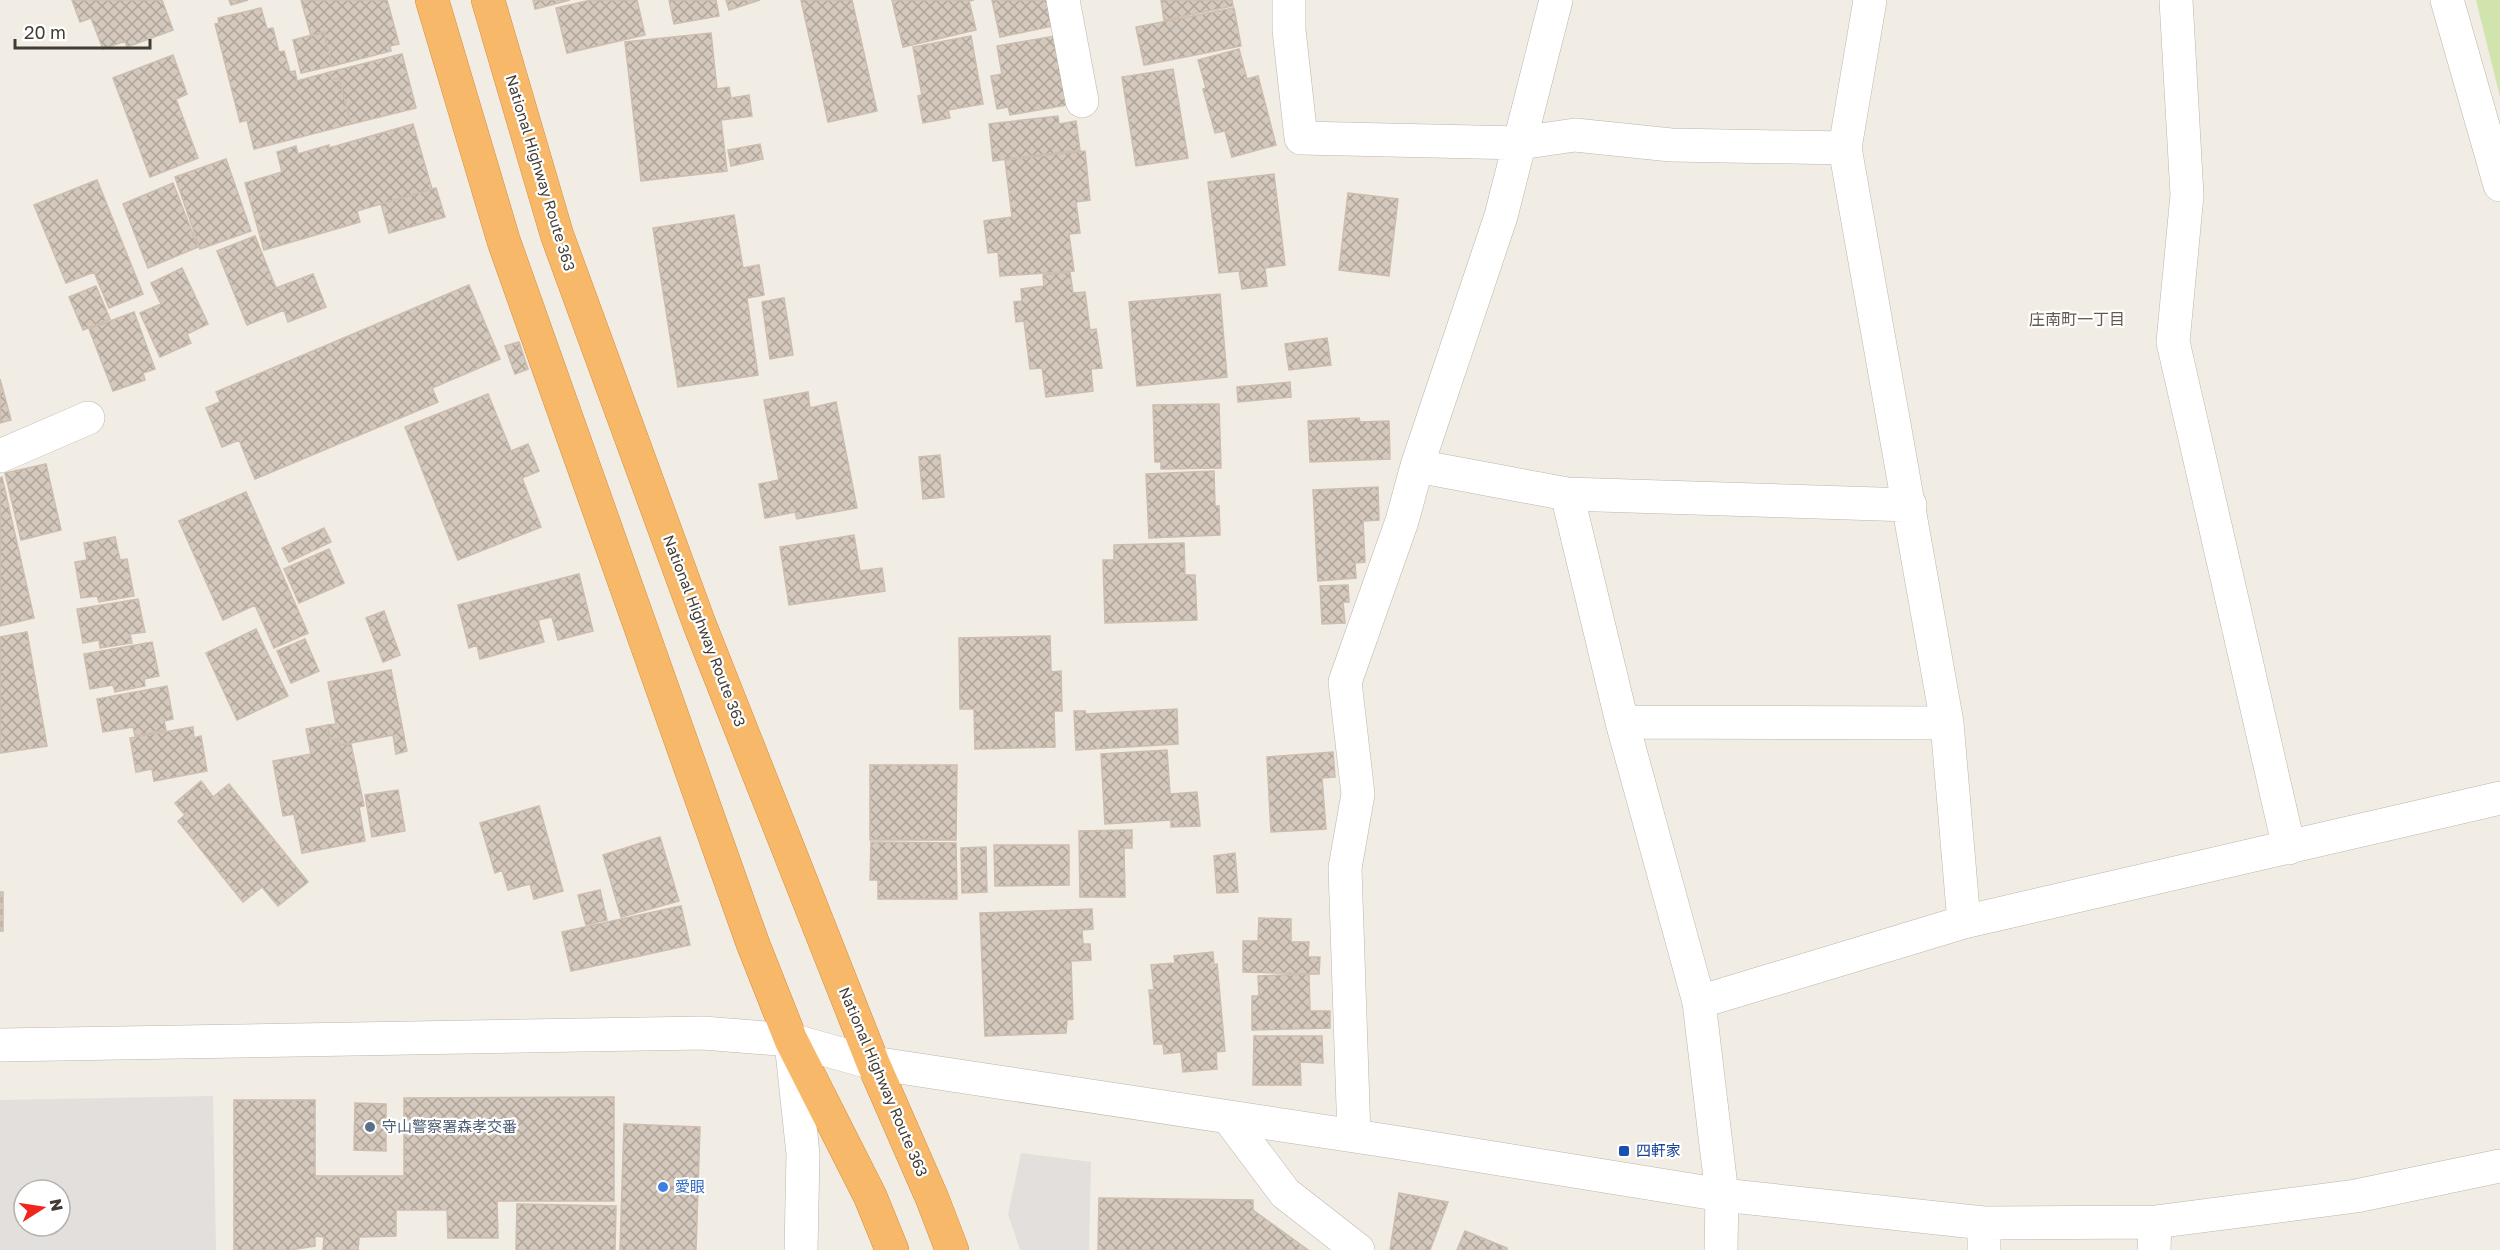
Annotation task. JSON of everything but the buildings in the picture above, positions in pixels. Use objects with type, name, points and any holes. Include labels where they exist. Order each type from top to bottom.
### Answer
[{"type":"highway","points":[[432,0],[504,242],[753,944],[791,1040],[870,1196],[891,1250]]},
{"type":"highway","name":"National Highway Route 363","points":[[488,0],[557,235],[699,623],[873,1063],[932,1198],[952,1250]]},
{"type":"street","points":[[1063,0],[1082,101]]},
{"type":"street","points":[[1289,0],[1289,30],[1300,138],[1520,142],[1575,135],[1671,145],[1845,148]]},
{"type":"street","points":[[1354,1136],[1345,868],[1358,794],[1345,682],[1402,521],[1417,466],[1501,216],[1556,0]]},
{"type":"street","points":[[1870,0],[1845,148],[1947,723],[1964,922]]},
{"type":"street","points":[[2176,0],[2187,195],[2173,342],[2289,848]]},
{"type":"street","points":[[2446,0],[2498,166]]},
{"type":"street","points":[[0,456],[88,417]]},
{"type":"street","points":[[1417,466],[1567,494],[1910,505]]},
{"type":"street","points":[[1567,494],[1622,722],[1699,1002],[1722,1195],[1721,1250]]},
{"type":"street","points":[[1622,722],[1947,723]]},
{"type":"street","points":[[1699,1002],[1964,922],[2500,798]]},
{"type":"street","points":[[0,1045],[703,1033],[791,1040],[873,1063],[1354,1136],[1984,1236],[2155,1236],[2500,1166]]},
{"type":"street","points":[[791,1040],[803,1154],[801,1250]]},
{"type":"street","points":[[1228,1117],[1286,1193],[1358,1250]]},
{"type":"green space","points":[[2476,0],[2500,0],[2500,97]]},
{"type":"shaded area","points":[[213,1096],[216,1250],[0,1250],[0,1100]]},
{"type":"shaded area","points":[[1021,1153],[1091,1162],[1089,1250],[1020,1250],[1008,1214]]},
{"type":"place","name":"守山警察署森孝交番","points":[[370,1127]]},
{"type":"place","name":"四軒家","points":[[1624,1151]]},
{"type":"place","name":"愛眼","points":[[663,1187]]},
{"type":"district","name":"庄南町一丁目","points":[[2077,319]]}]
